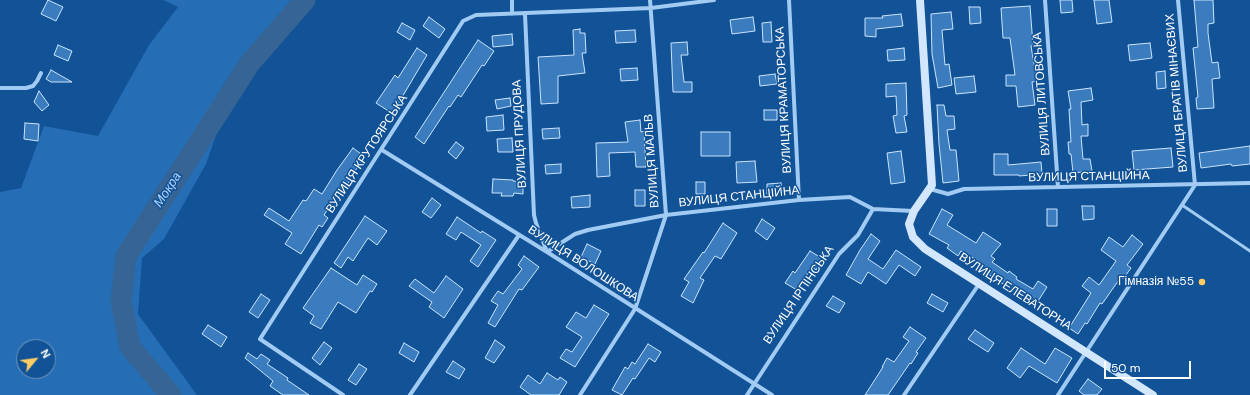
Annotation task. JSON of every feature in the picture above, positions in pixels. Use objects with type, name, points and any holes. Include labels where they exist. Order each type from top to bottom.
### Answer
[{"type":"street","points":[[512,0],[512,14]]},
{"type":"street","name":"ВУЛИЦЯ МАЛЬВ","points":[[580,395],[635,309],[666,215],[650,0]]},
{"type":"street","name":"ВУЛИЦЯ КРУТОЯРСЬКА","points":[[343,395],[260,339],[463,21],[476,15],[651,8],[714,0]]},
{"type":"street","name":"ВУЛИЦЯ КРАМАТОРСЬКА","points":[[789,0],[799,200]]},
{"type":"street","points":[[920,0],[932,185],[930,189]]},
{"type":"street","name":"ВУЛИЦЯ ЛИТОВСЬКА","points":[[1045,0],[1058,187]]},
{"type":"street","name":"ВУЛИЦЯ БРАТІВ МІНАЄВИХ","points":[[1178,0],[1195,185]]},
{"type":"street","name":"ВУЛИЦЯ ПРУДОВА","points":[[525,14],[534,215],[547,252]]},
{"type":"street","points":[[0,88],[26,88],[33,86],[41,73]]},
{"type":"street","name":"ВУЛИЦЯ ВОЛОШКОВА","points":[[382,150],[547,252],[772,395]]},
{"type":"street","name":"ВУЛИЦЯ СТАНЦІЙНА","points":[[930,189],[948,194],[964,189],[1250,184]]},
{"type":"street","points":[[1058,395],[1195,185]]},
{"type":"street","name":"ВУЛИЦЯ ЕЛЕВАТОРНА","points":[[930,189],[914,211],[909,224],[913,237],[925,249],[1153,395]]},
{"type":"street","name":"ВУЛИЦЯ СТАНЦІЙНА","points":[[547,252],[575,234],[666,215],[799,200],[850,197],[873,209],[914,211]]},
{"type":"street","name":"ВУЛИЦЯ ІРПІНСЬКА","points":[[747,395],[839,254],[858,235],[873,209]]},
{"type":"street","points":[[410,395],[519,235]]},
{"type":"street","points":[[904,395],[979,284]]},
{"type":"lane","points":[[1182,205],[1250,251]]},
{"type":"shaded area","points":[[163,0],[293,0],[243,57],[206,164],[164,239],[142,258],[138,314],[197,395],[0,395],[0,192],[21,188],[44,126],[98,136],[149,45],[178,7]]},
{"type":"building","points":[[48,0],[63,7],[56,21],[41,14]]},
{"type":"building","points":[[1060,0],[1072,0],[1073,12],[1061,13]]},
{"type":"building","points":[[1094,0],[1109,0],[1112,22],[1097,24]]},
{"type":"building","points":[[1194,0],[1213,0],[1214,23],[1208,24],[1208,33],[1212,63],[1218,62],[1220,78],[1212,79],[1214,108],[1197,109],[1196,98],[1198,97],[1193,48],[1198,47]]},
{"type":"building","points":[[1030,6],[1033,45],[1031,46],[1037,81],[1032,82],[1035,105],[1018,107],[1016,86],[1006,86],[1006,75],[1015,75],[1010,38],[1003,38],[1001,8]]},
{"type":"building","points":[[969,7],[980,7],[981,23],[970,24]]},
{"type":"building","points":[[951,12],[953,29],[942,30],[945,65],[949,64],[952,85],[938,88],[932,54],[931,14]]},
{"type":"building","points":[[901,14],[903,26],[876,29],[876,37],[865,36],[865,18],[883,18],[882,16]]},
{"type":"building","points":[[429,17],[445,29],[439,38],[423,26]]},
{"type":"building","points":[[753,17],[755,31],[732,34],[730,20]]},
{"type":"building","points":[[771,22],[772,42],[763,42],[762,23]]},
{"type":"building","points":[[402,23],[415,30],[410,40],[397,32]]},
{"type":"building","points":[[580,29],[580,33],[585,33],[586,53],[582,53],[585,73],[558,76],[558,103],[541,104],[538,57],[574,55],[573,30]]},
{"type":"building","points":[[635,30],[636,42],[616,43],[615,31]]},
{"type":"building","points":[[512,34],[513,45],[493,47],[492,36]]},
{"type":"building","points":[[478,40],[494,51],[484,66],[482,65],[461,97],[458,95],[450,107],[449,106],[424,144],[415,137]]},
{"type":"building","points":[[687,42],[688,55],[681,55],[684,82],[692,82],[692,92],[673,92],[671,43]]},
{"type":"building","points":[[1150,43],[1152,58],[1130,61],[1128,45]]},
{"type":"building","points":[[58,45],[72,51],[68,61],[54,55]]},
{"type":"building","points":[[417,48],[427,55],[393,114],[376,103],[395,75],[398,78]]},
{"type":"building","points":[[904,48],[905,60],[888,61],[887,50]]},
{"type":"building","points":[[637,68],[638,80],[621,81],[620,69]]},
{"type":"building","points":[[51,70],[72,82],[51,82],[46,79]]},
{"type":"building","points":[[1165,71],[1166,88],[1157,89],[1156,72]]},
{"type":"building","points":[[775,74],[777,84],[760,86],[759,76]]},
{"type":"building","points":[[974,76],[976,92],[956,94],[954,78]]},
{"type":"building","points":[[906,83],[907,115],[904,116],[907,132],[896,133],[893,116],[897,115],[896,96],[886,97],[886,84]]},
{"type":"building","points":[[1091,88],[1093,100],[1081,102],[1082,125],[1088,124],[1088,136],[1081,136],[1083,159],[1090,159],[1092,171],[1073,173],[1068,142],[1071,142],[1069,109],[1071,109],[1068,91]]},
{"type":"building","points":[[39,91],[49,105],[42,111],[34,102]]},
{"type":"building","points":[[510,98],[511,106],[497,109],[495,100]]},
{"type":"building","points":[[937,105],[944,105],[946,116],[954,116],[955,129],[947,130],[950,150],[956,150],[959,181],[943,183]]},
{"type":"building","points":[[764,110],[777,110],[777,120],[764,120]]},
{"type":"building","points":[[503,115],[504,130],[487,131],[486,117]]},
{"type":"building","points":[[640,120],[641,132],[644,131],[646,167],[636,167],[635,152],[609,153],[610,176],[597,177],[596,143],[628,142],[625,122]]},
{"type":"building","points":[[25,123],[39,124],[38,141],[24,139]]},
{"type":"building","points":[[559,128],[560,138],[543,139],[542,129]]},
{"type":"building","points":[[701,132],[730,132],[730,156],[701,156]]},
{"type":"building","points":[[512,138],[513,152],[498,152],[497,139]]},
{"type":"building","points":[[456,142],[464,148],[456,159],[448,152]]},
{"type":"building","points":[[1250,146],[1250,164],[1232,166],[1231,164],[1201,168],[1199,153]]},
{"type":"building","points":[[353,148],[365,157],[343,191],[341,189],[324,215],[328,218],[322,227],[319,225],[301,254],[285,244],[292,233],[264,215],[269,208],[289,221],[303,200],[306,201],[314,189],[322,194]]},
{"type":"building","points":[[1171,148],[1173,167],[1134,170],[1132,151]]},
{"type":"building","points":[[901,151],[905,182],[891,184],[887,153]]},
{"type":"building","points":[[994,154],[1008,154],[1008,165],[1041,162],[1042,174],[1019,176],[994,175]]},
{"type":"building","points":[[755,161],[757,182],[737,183],[736,162]]},
{"type":"building","points":[[561,164],[561,173],[546,174],[545,165]]},
{"type":"building","points":[[493,179],[523,182],[523,194],[514,193],[513,196],[501,196],[502,193],[492,193]]},
{"type":"building","points":[[696,182],[705,182],[705,194],[696,194]]},
{"type":"building","points":[[781,183],[782,192],[767,194],[767,184]]},
{"type":"building","points":[[635,190],[645,190],[645,206],[635,206]]},
{"type":"building","points":[[590,195],[590,207],[572,208],[571,197]]},
{"type":"building","points":[[432,198],[441,205],[431,218],[422,212]]},
{"type":"building","points":[[1082,206],[1094,206],[1094,219],[1083,220]]},
{"type":"building","points":[[942,209],[953,215],[947,225],[976,243],[983,232],[1001,244],[991,256],[995,259],[992,262],[1008,273],[1009,271],[1017,277],[1016,279],[1033,289],[1038,281],[1047,287],[1035,306],[1026,300],[1027,299],[975,265],[978,261],[961,251],[958,256],[947,248],[949,245],[929,234]]},
{"type":"building","points":[[1047,209],[1057,209],[1057,226],[1047,226]]},
{"type":"building","points":[[365,216],[387,231],[377,245],[368,238],[353,261],[348,257],[341,268],[334,263]]},
{"type":"building","points":[[457,217],[481,233],[482,231],[496,240],[478,267],[470,261],[481,245],[461,232],[456,240],[446,234]]},
{"type":"building","points":[[762,219],[775,228],[767,240],[755,231]]},
{"type":"building","points":[[723,223],[737,233],[721,259],[715,256],[700,278],[704,280],[693,303],[681,296],[689,282],[684,279],[703,252],[704,253]]},
{"type":"building","points":[[871,234],[880,241],[868,259],[883,269],[896,250],[921,267],[915,276],[899,265],[886,284],[868,272],[861,284],[846,275]]},
{"type":"building","points":[[1132,235],[1143,244],[1127,265],[1131,268],[1123,279],[1121,277],[1102,304],[1100,303],[1087,324],[1085,323],[1078,334],[1069,328],[1091,293],[1082,286],[1089,277],[1099,285],[1116,261],[1101,250],[1109,237],[1123,247]]},
{"type":"building","points":[[587,244],[601,251],[595,264],[581,257]]},
{"type":"building","points":[[810,251],[823,259],[816,270],[812,267],[797,290],[785,283],[793,271],[795,273]]},
{"type":"building","points":[[524,256],[539,267],[522,290],[519,289],[495,327],[488,323],[498,305],[491,301],[498,291],[503,294],[522,269],[518,265]]},
{"type":"building","points":[[331,268],[357,285],[363,275],[377,284],[372,292],[370,291],[356,313],[338,302],[321,329],[310,323],[314,316],[303,308]]},
{"type":"building","points":[[446,276],[463,289],[444,318],[429,307],[432,302],[409,286],[415,279],[434,293]]},
{"type":"building","points":[[261,294],[270,300],[258,318],[249,312]]},
{"type":"building","points":[[932,294],[948,303],[943,312],[927,303]]},
{"type":"building","points":[[833,296],[845,303],[839,313],[826,306]]},
{"type":"building","points":[[594,305],[609,314],[575,367],[560,358],[566,349],[572,352],[582,337],[566,327],[576,312],[586,318]]},
{"type":"building","points":[[208,325],[227,337],[221,347],[202,334]]},
{"type":"building","points":[[910,327],[926,338],[916,352],[918,353],[911,364],[910,363],[888,395],[865,395],[887,358],[894,362],[909,341],[903,337]]},
{"type":"building","points":[[975,330],[994,343],[988,352],[968,339]]},
{"type":"building","points":[[495,340],[505,347],[494,363],[485,358]]},
{"type":"building","points":[[324,342],[332,348],[320,365],[312,358]]},
{"type":"building","points":[[404,343],[419,352],[414,362],[399,353]]},
{"type":"building","points":[[648,344],[661,352],[655,362],[649,358],[622,395],[612,390],[625,367],[628,369],[632,362],[635,364]]},
{"type":"building","points":[[1021,348],[1045,364],[1055,348],[1072,358],[1057,383],[1029,366],[1020,378],[1007,368]]},
{"type":"building","points":[[248,353],[257,359],[261,354],[270,360],[267,364],[288,378],[287,380],[309,395],[283,395],[270,386],[273,381],[245,358]]},
{"type":"building","points":[[453,361],[465,369],[459,379],[446,372]]},
{"type":"building","points":[[359,364],[367,369],[356,385],[348,380]]},
{"type":"building","points":[[547,373],[558,380],[560,377],[567,382],[559,395],[531,395],[520,387],[528,375],[540,384]]},
{"type":"building","points":[[1088,379],[1102,389],[1097,395],[1084,395],[1079,391]]},
{"type":"waterway","name":"Мокра","points":[[171,395],[130,347],[121,300],[126,256],[250,63],[305,0]]},
{"type":"place","name":"Гімназія №55","points":[[1202,282]]}]
